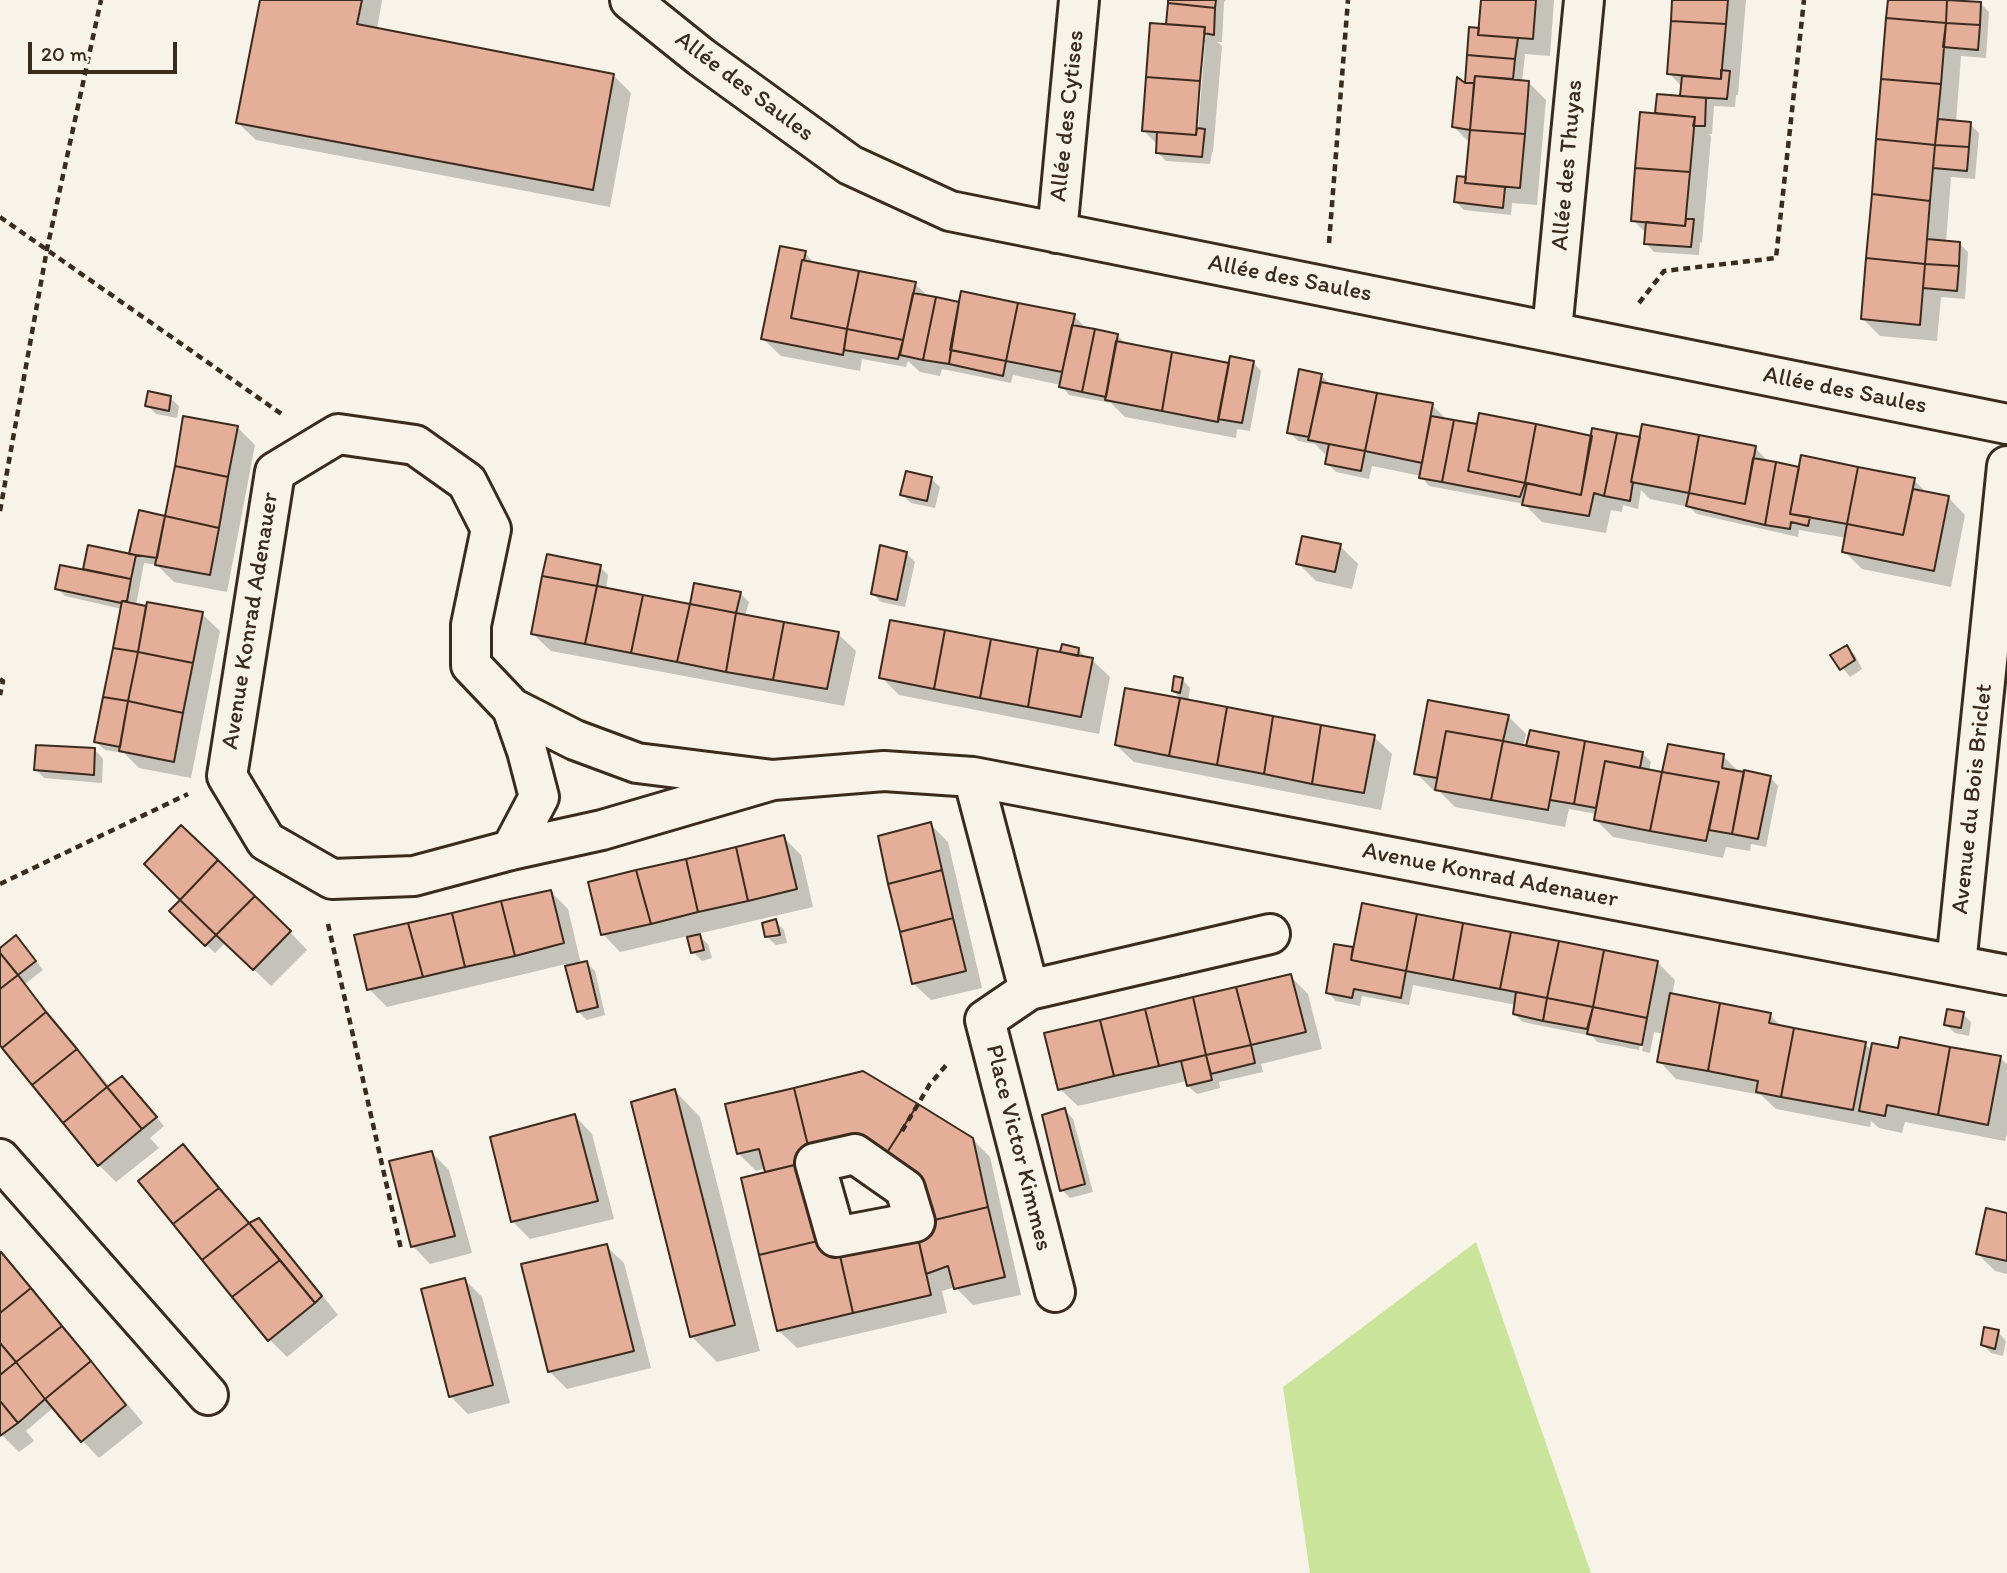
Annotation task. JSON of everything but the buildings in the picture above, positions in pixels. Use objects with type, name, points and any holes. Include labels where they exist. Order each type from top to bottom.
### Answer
[{"type":"street","name":"Allée des Saules","points":[[630,0],[701,57],[850,165],[950,211],[2007,424]]},
{"type":"street","name":"Allée des Cytises","points":[[1057,233],[1079,0]]},
{"type":"street","name":"Allée des Thuyas","points":[[1552,331],[1584,0]]},
{"type":"street","name":"Avenue Konrad Adenauer","points":[[773,780],[637,763],[575,740],[512,708],[471,665],[471,625],[491,529],[467,482],[415,445],[338,433],[275,472],[227,776],[266,841],[332,878],[414,876],[511,850],[602,830],[773,780],[884,771],[973,777],[2007,975]]},
{"type":"street","name":"Avenue du Bois Briclet","points":[[1956,965],[2007,466]]},
{"type":"street","name":"Avenue Konrad Adenauer","points":[[511,850],[539,797],[512,708]]},
{"type":"street","points":[[973,777],[1029,990]]},
{"type":"street","points":[[985,1020],[1029,990],[1270,934]]},
{"type":"street","name":"Place Victor Kimmes","points":[[985,1020],[1055,1292]]},
{"type":"street","points":[[0,1159],[208,1395]]},
{"type":"path","points":[[0,511],[47,249],[101,0]]},
{"type":"path","points":[[1326,286],[1348,0]]},
{"type":"path","points":[[1622,346],[1636,308],[1664,271],[1776,258],[1804,0]]},
{"type":"path","points":[[0,217],[323,443]]},
{"type":"path","points":[[0,679],[3,681],[0,695]]},
{"type":"path","points":[[0,884],[227,776]]},
{"type":"path","points":[[315,869],[401,1249]]},
{"type":"path","name":"Place Victor Kimmes","points":[[879,1170],[930,1084],[985,1020]]},
{"type":"green space","points":[[1476,1242],[1591,1573],[1310,1573],[1283,1387]]}]
